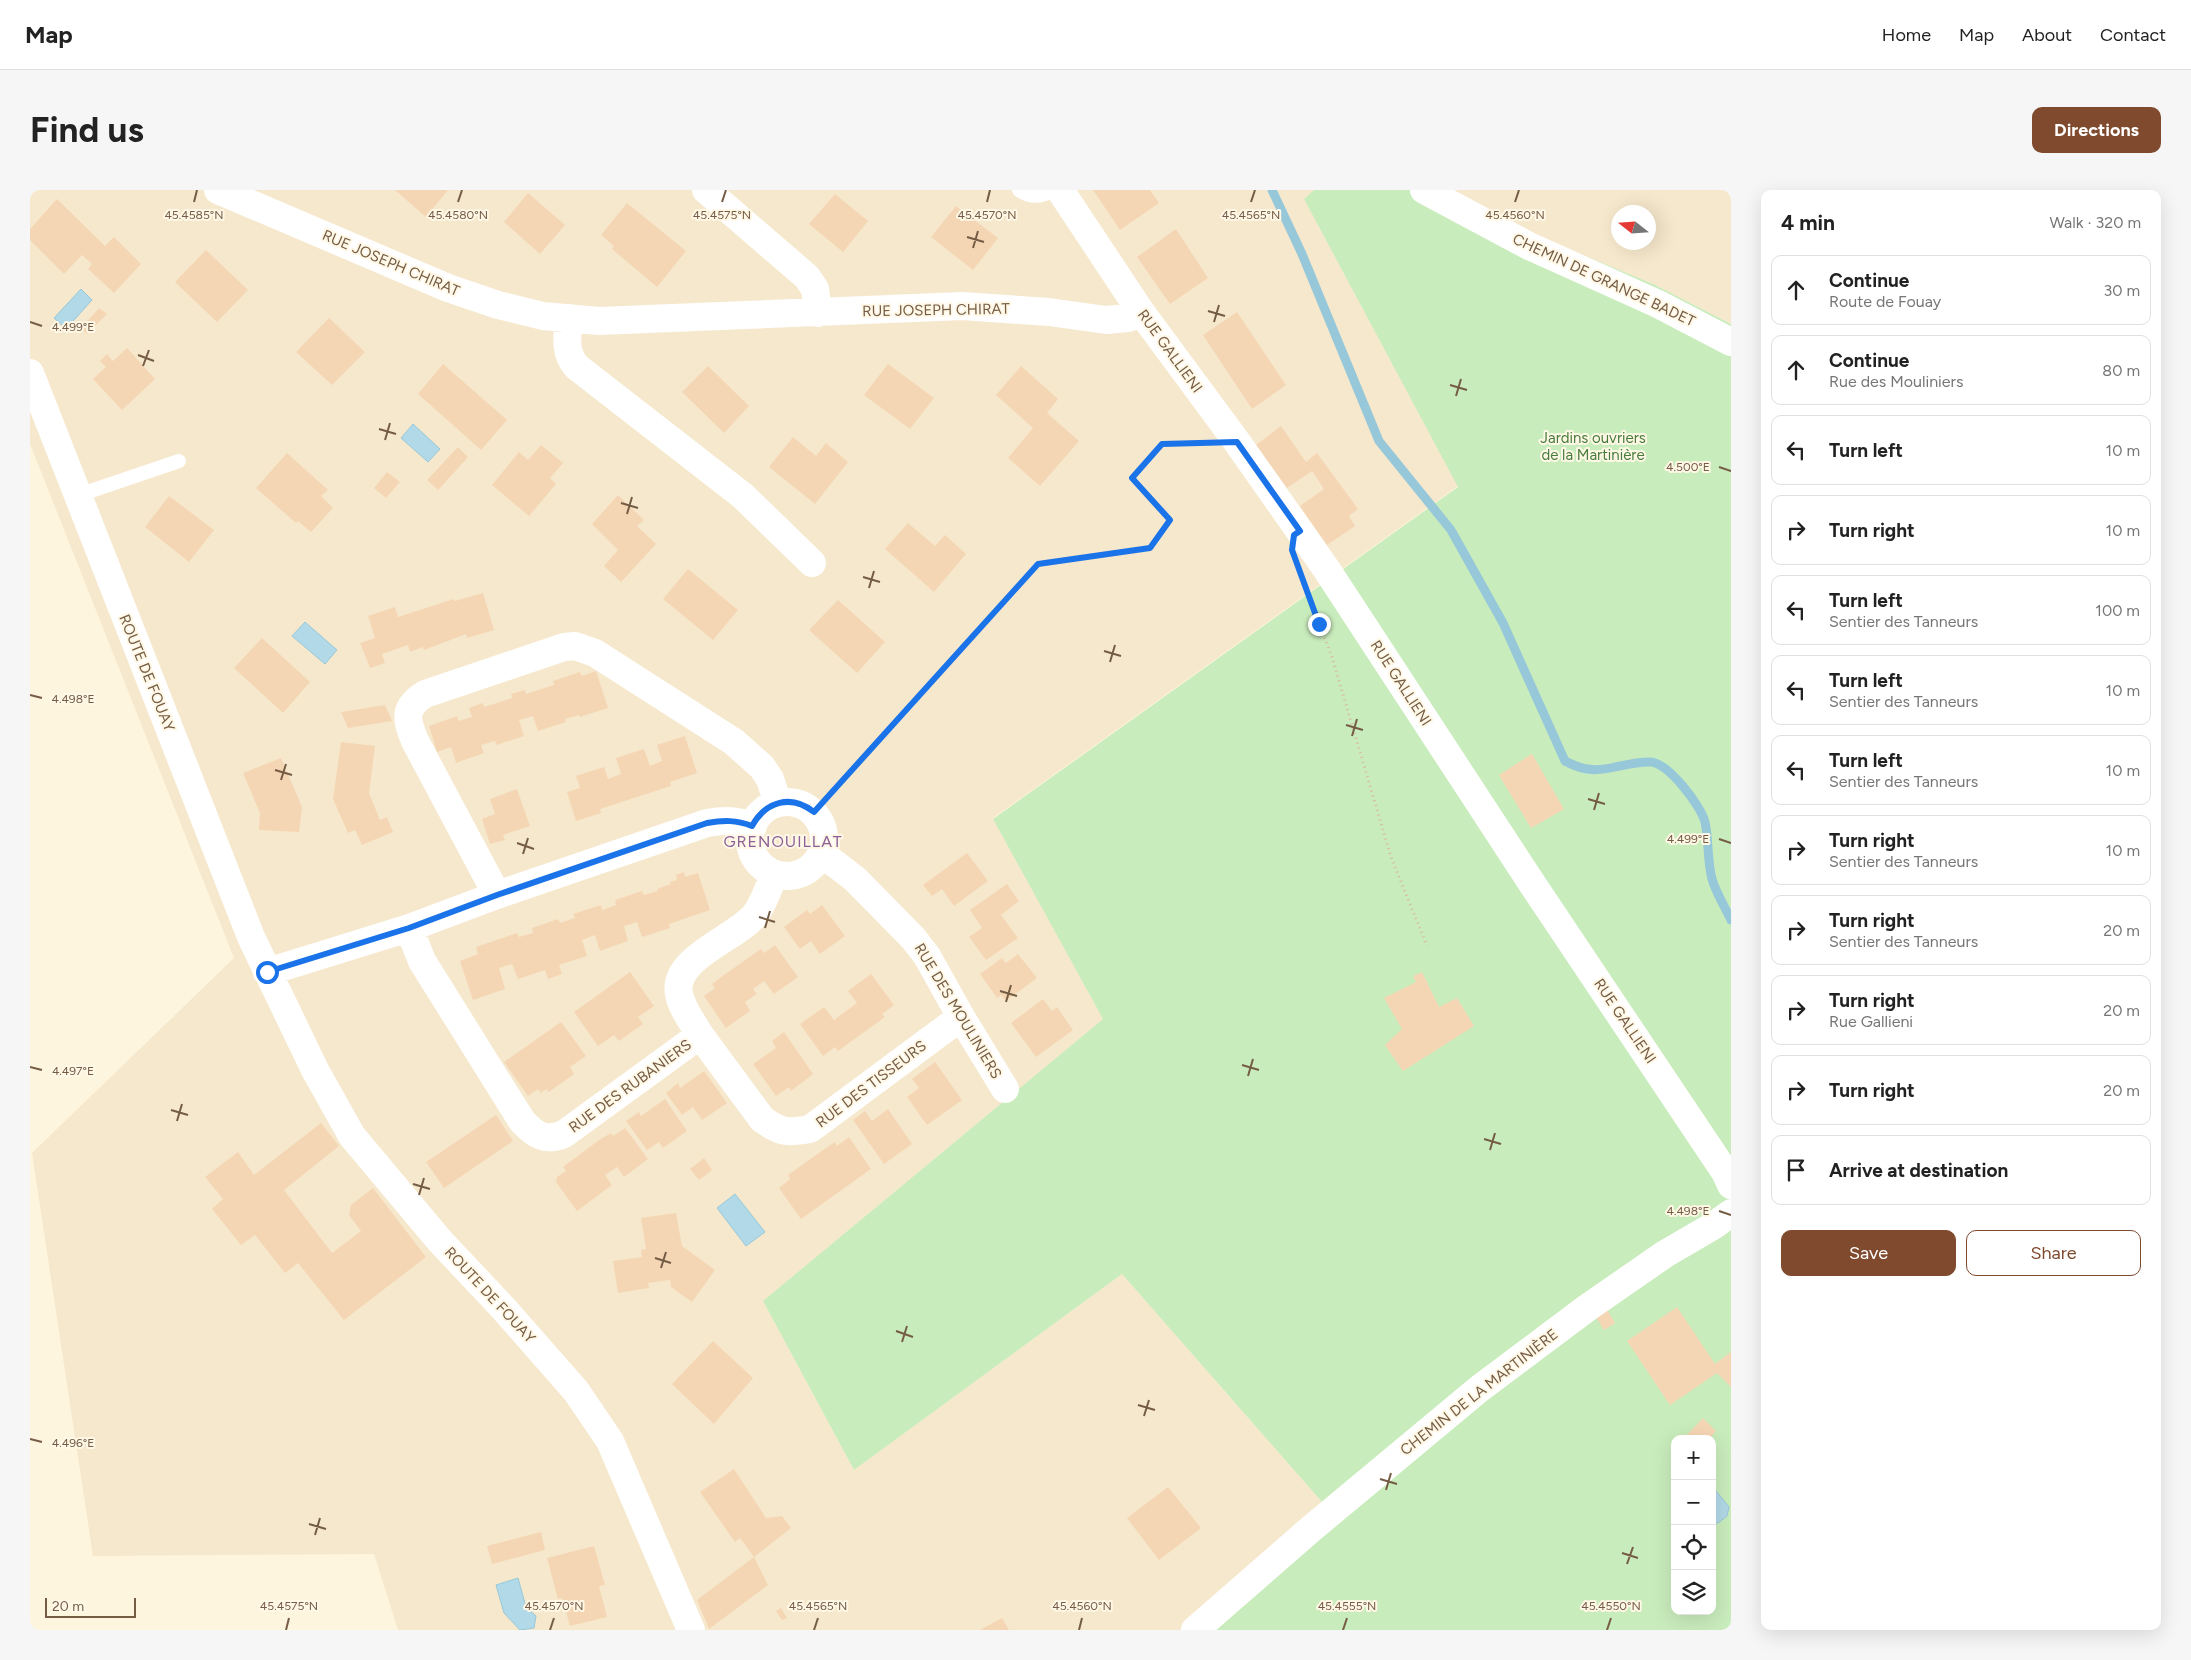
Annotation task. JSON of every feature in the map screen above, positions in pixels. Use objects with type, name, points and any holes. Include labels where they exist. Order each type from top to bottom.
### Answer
[{"type":"street","name":"RUE JOSEPH CHIRAT","points":[[218,190],[448,288],[498,305],[543,316],[599,321],[962,306],[1049,312],[1106,320],[1128,318],[1141,312]]},
{"type":"street","points":[[706,190],[807,277],[815,289],[818,313]]},
{"type":"street","name":"RUE GALLIENI","points":[[1060,190],[1141,312],[1237,442],[1327,570],[1533,885],[1725,1172],[1731,1185]]},
{"type":"street","name":"CHEMIN DE GRANGE BADET","points":[[1424,190],[1529,246],[1658,304],[1731,342]]},
{"type":"street","points":[[569,318],[568,349],[570,359],[743,496],[812,564]]},
{"type":"street","name":"ROUTE DE FOUAY","points":[[30,373],[76,496],[251,937],[315,1070],[352,1136],[440,1241],[504,1308],[576,1391],[610,1441],[691,1630]]},
{"type":"street","points":[[497,895],[415,741],[409,726],[408,712],[414,701],[425,694],[551,650],[576,646],[585,648],[734,742],[762,767],[770,779],[778,803]]},
{"type":"street","points":[[787,801],[797,803],[814,812],[824,832],[824,843],[816,863],[796,875],[774,874],[764,868],[756,859],[751,843],[752,826],[758,816],[766,808],[787,801]]},
{"type":"street","points":[[267,972],[409,928],[497,895],[707,823],[723,820],[739,821],[752,826]]},
{"type":"street","name":"RUE DES MOULINIERS","points":[[821,854],[855,879],[913,938],[927,956],[960,1017],[1005,1089]]},
{"type":"street","name":"RUE DES RUBANIERS","points":[[409,928],[427,970],[522,1121],[537,1136],[554,1138],[564,1134],[700,1035],[685,1011],[679,994],[679,981],[684,970],[697,958],[746,924],[755,915],[774,874]]},
{"type":"street","name":"RUE DES TISSEURS","points":[[700,1035],[762,1119],[776,1129],[791,1133],[810,1129],[960,1017]]},
{"type":"street","name":"CHEMIN DE LA MARTINIÈRE","points":[[1195,1630],[1312,1528],[1479,1389],[1587,1308],[1665,1254],[1731,1213]]},
{"type":"lane","points":[[1019,190],[1036,197],[1046,195],[1054,190]]},
{"type":"lane","points":[[76,496],[179,460]]},
{"type":"path","points":[[814,812],[1038,564],[1150,548],[1170,520],[1132,478],[1162,444],[1237,442]]},
{"type":"path","points":[[1310,599],[1332,657],[1391,857],[1427,946]]},
{"type":"shaded area","points":[[30,190],[1314,190],[1304,199],[1458,486],[993,818],[1103,1019],[763,1301],[854,1470],[1122,1274],[1337,1519],[1215,1630],[398,1630],[374,1554],[93,1556],[32,1153],[234,958],[30,444]]},
{"type":"shaded area","points":[[1426,190],[1731,190],[1731,324],[1653,284]]},
{"type":"green space","name":"Jardins ouvriers de la Martinière","points":[[1314,190],[1426,190],[1653,284],[1731,324],[1731,1630],[1215,1630],[1337,1519],[1122,1274],[854,1470],[763,1301],[1103,1019],[993,819],[1458,487],[1304,199]]},
{"type":"water","points":[[81,289],[92,300],[66,329],[54,318]]},
{"type":"water","points":[[413,424],[440,449],[428,462],[401,438]]},
{"type":"water","points":[[305,622],[337,650],[325,664],[292,636]]},
{"type":"water","points":[[735,1194],[765,1232],[746,1246],[717,1208]]},
{"type":"water","points":[[1716,1491],[1729,1507],[1727,1516],[1716,1523]]},
{"type":"water","points":[[518,1578],[526,1607],[536,1616],[534,1628],[520,1630],[504,1613],[496,1585]]},
{"type":"building","points":[[395,190],[448,190],[426,217]]},
{"type":"building","points":[[1093,190],[1150,190],[1159,203],[1120,230]]},
{"type":"building","points":[[528,193],[565,225],[540,254],[504,222]]},
{"type":"building","points":[[835,194],[868,221],[843,252],[809,224]]},
{"type":"building","points":[[57,199],[105,246],[114,237],[141,264],[114,293],[88,269],[92,264],[82,255],[64,274],[30,240],[30,229]]},
{"type":"building","points":[[627,203],[686,251],[657,287],[612,249],[614,246],[601,235]]},
{"type":"building","points":[[956,206],[998,238],[973,270],[931,237]]},
{"type":"building","points":[[1176,229],[1208,278],[1170,304],[1137,257]]},
{"type":"building","points":[[206,250],[248,290],[217,322],[175,282]]},
{"type":"building","points":[[99,308],[107,314],[87,334],[81,328]]},
{"type":"building","points":[[1237,312],[1286,385],[1252,409],[1203,335]]},
{"type":"building","points":[[329,318],[365,352],[332,385],[296,352]]},
{"type":"building","points":[[127,348],[155,379],[122,410],[93,379],[106,367],[100,361],[107,354],[113,361]]},
{"type":"building","points":[[443,364],[507,420],[481,450],[418,394]]},
{"type":"building","points":[[888,364],[934,398],[910,429],[864,395]]},
{"type":"building","points":[[708,366],[749,406],[724,433],[682,392]]},
{"type":"building","points":[[1021,366],[1058,399],[1047,413],[1079,441],[1040,486],[1008,458],[1033,428],[996,395]]},
{"type":"building","points":[[1281,426],[1306,462],[1317,453],[1358,509],[1349,516],[1355,526],[1327,545],[1300,506],[1324,489],[1312,471],[1287,488],[1256,445]]},
{"type":"building","points":[[793,437],[816,456],[826,443],[848,462],[815,504],[769,467]]},
{"type":"building","points":[[541,445],[563,463],[550,478],[556,484],[529,516],[492,485],[519,452],[528,460]]},
{"type":"building","points":[[458,447],[468,457],[438,490],[427,480]]},
{"type":"building","points":[[287,453],[328,490],[321,496],[333,508],[311,532],[298,521],[296,523],[256,488]]},
{"type":"building","points":[[387,472],[400,482],[386,498],[374,488]]},
{"type":"building","points":[[618,495],[644,520],[637,526],[656,544],[621,582],[604,566],[618,550],[592,524]]},
{"type":"building","points":[[169,496],[214,530],[189,562],[145,527]]},
{"type":"building","points":[[908,523],[935,546],[945,535],[966,554],[934,592],[885,549]]},
{"type":"building","points":[[688,569],[738,610],[713,640],[663,599]]},
{"type":"building","points":[[483,593],[494,630],[467,638],[466,634],[424,650],[423,647],[410,652],[408,645],[382,654],[385,663],[370,668],[360,643],[375,638],[368,616],[395,607],[398,617],[454,599],[455,601]]},
{"type":"building","points":[[838,600],[885,642],[857,673],[809,630]]},
{"type":"building","points":[[262,638],[310,682],[283,713],[234,668]]},
{"type":"building","points":[[596,671],[608,708],[580,717],[579,715],[565,719],[566,722],[538,731],[533,716],[519,720],[524,736],[496,745],[495,741],[481,745],[484,753],[456,763],[451,747],[437,752],[429,726],[457,716],[458,721],[472,717],[469,708],[483,703],[484,707],[512,698],[511,694],[525,690],[526,694],[554,685],[553,681],[580,672],[582,676]]},
{"type":"building","points":[[385,705],[392,721],[348,728],[341,712]]},
{"type":"building","points":[[685,736],[697,773],[670,782],[671,786],[600,809],[601,813],[576,821],[567,792],[580,788],[576,776],[604,767],[608,779],[621,774],[616,758],[644,749],[650,766],[662,761],[657,745]]},
{"type":"building","points":[[341,742],[375,746],[369,793],[380,820],[387,817],[393,832],[362,845],[355,830],[348,833],[333,799]]},
{"type":"building","points":[[1532,754],[1564,809],[1531,828],[1499,775]]},
{"type":"building","points":[[281,758],[302,807],[299,832],[259,830],[260,813],[243,773]]},
{"type":"building","points":[[517,789],[530,826],[503,835],[505,840],[490,844],[482,819],[495,814],[490,799]]},
{"type":"building","points":[[967,853],[988,881],[954,906],[942,889],[932,896],[923,885]]},
{"type":"building","points":[[684,872],[685,877],[698,873],[710,910],[669,924],[670,928],[642,937],[637,922],[624,926],[628,941],[600,951],[595,935],[582,940],[587,956],[559,965],[562,974],[548,979],[545,970],[518,979],[512,964],[499,968],[505,989],[473,1000],[460,961],[478,954],[476,947],[517,933],[519,937],[533,933],[532,928],[558,919],[560,923],[575,918],[573,914],[601,905],[602,910],[616,905],[615,900],[642,891],[644,895],[658,891],[657,889],[677,880],[676,875]]},
{"type":"building","points":[[1007,884],[1019,901],[1001,915],[1018,938],[986,960],[969,937],[982,928],[970,910]]},
{"type":"building","points":[[822,905],[845,936],[820,954],[811,941],[800,949],[784,927],[807,910],[810,914]]},
{"type":"building","points":[[775,945],[798,977],[774,994],[764,981],[753,989],[757,994],[745,1002],[750,1011],[726,1028],[704,996],[715,988],[712,984],[724,975],[761,949],[764,953]]},
{"type":"building","points":[[1018,954],[1037,978],[1006,1001],[1001,995],[997,998],[980,974],[1002,958],[1006,963]]},
{"type":"building","points":[[630,972],[654,1006],[638,1017],[643,1024],[619,1041],[614,1035],[598,1046],[574,1012]]},
{"type":"building","points":[[1422,972],[1439,1007],[1457,998],[1474,1026],[1403,1071],[1385,1045],[1402,1029],[1384,998],[1416,982],[1413,976]]},
{"type":"building","points":[[871,974],[894,1005],[882,1014],[885,1017],[838,1051],[835,1047],[823,1056],[800,1024],[824,1007],[834,1020],[857,1003],[848,991]]},
{"type":"building","points":[[1043,999],[1052,1011],[1057,1007],[1073,1030],[1036,1057],[1011,1023]]},
{"type":"building","points":[[561,1022],[586,1056],[570,1067],[574,1074],[549,1092],[546,1089],[541,1093],[538,1089],[528,1096],[504,1062]]},
{"type":"building","points":[[784,1032],[813,1074],[791,1091],[789,1087],[776,1096],[753,1064],[776,1048],[772,1041]]},
{"type":"building","points":[[935,1062],[962,1100],[927,1125],[907,1097],[919,1088],[912,1079]]},
{"type":"building","points":[[704,1071],[727,1103],[702,1120],[693,1107],[682,1115],[666,1093],[678,1083],[680,1088]]},
{"type":"building","points":[[665,1099],[687,1131],[663,1148],[659,1142],[647,1150],[626,1121],[639,1112],[641,1116]]},
{"type":"building","points":[[888,1109],[912,1144],[884,1164],[853,1120],[865,1111],[872,1121]]},
{"type":"building","points":[[496,1115],[513,1141],[444,1188],[426,1162]]},
{"type":"building","points":[[321,1123],[339,1146],[284,1190],[332,1253],[361,1231],[349,1215],[351,1205],[373,1188],[426,1257],[344,1320],[298,1263],[285,1273],[255,1235],[241,1245],[212,1209],[223,1199],[205,1177],[238,1152],[254,1175]]},
{"type":"building","points":[[625,1128],[648,1159],[624,1177],[617,1167],[605,1175],[612,1185],[577,1211],[556,1182],[557,1177],[566,1171],[563,1167],[599,1140],[611,1133],[613,1136]]},
{"type":"building","points":[[849,1137],[871,1169],[801,1219],[779,1188],[790,1179],[788,1175],[835,1142],[837,1146]]},
{"type":"building","points":[[704,1158],[712,1170],[699,1180],[690,1169]]},
{"type":"building","points":[[676,1213],[682,1246],[715,1270],[692,1302],[671,1287],[670,1280],[648,1283],[649,1288],[618,1293],[613,1261],[642,1257],[641,1250],[646,1249],[641,1218]]},
{"type":"building","points":[[1605,1306],[1615,1323],[1604,1330],[1594,1314]]},
{"type":"building","points":[[1677,1307],[1715,1364],[1731,1352],[1731,1387],[1717,1373],[1670,1405],[1627,1341]]},
{"type":"building","points":[[713,1341],[753,1378],[714,1424],[672,1384]]},
{"type":"building","points":[[1703,1418],[1716,1431],[1712,1435],[1687,1435]]},
{"type":"building","points":[[734,1469],[766,1518],[782,1516],[791,1528],[754,1557],[740,1538],[735,1542],[700,1492]]},
{"type":"building","points":[[1168,1487],[1201,1528],[1159,1560],[1127,1518]]},
{"type":"building","points":[[541,1532],[545,1550],[492,1564],[487,1546]]},
{"type":"building","points":[[594,1546],[605,1585],[599,1586],[607,1617],[570,1626],[562,1598],[558,1599],[547,1558]]},
{"type":"building","points":[[754,1557],[768,1585],[709,1629],[697,1600]]},
{"type":"building","points":[[781,1608],[787,1618],[782,1620],[776,1611]]},
{"type":"building","points":[[1002,1618],[1009,1630],[980,1630]]},
{"type":"waterway","points":[[1272,190],[1302,254],[1379,441],[1451,530],[1503,623],[1565,761],[1577,766],[1598,770],[1650,762],[1666,769],[1691,796],[1702,815],[1705,822],[1712,879],[1731,920]]},
{"type":"district","name":"GRENOUILLAT","points":[[783,841]]},
{"type":"route","points":[[267,972],[409,928],[497,895],[707,823],[723,820],[739,821],[752,826],[766,808],[787,801],[806,806],[814,812],[1038,564],[1150,548],[1170,520],[1132,478],[1162,444],[1237,442],[1300,531],[1294,535],[1292,550],[1319,624]]}]
